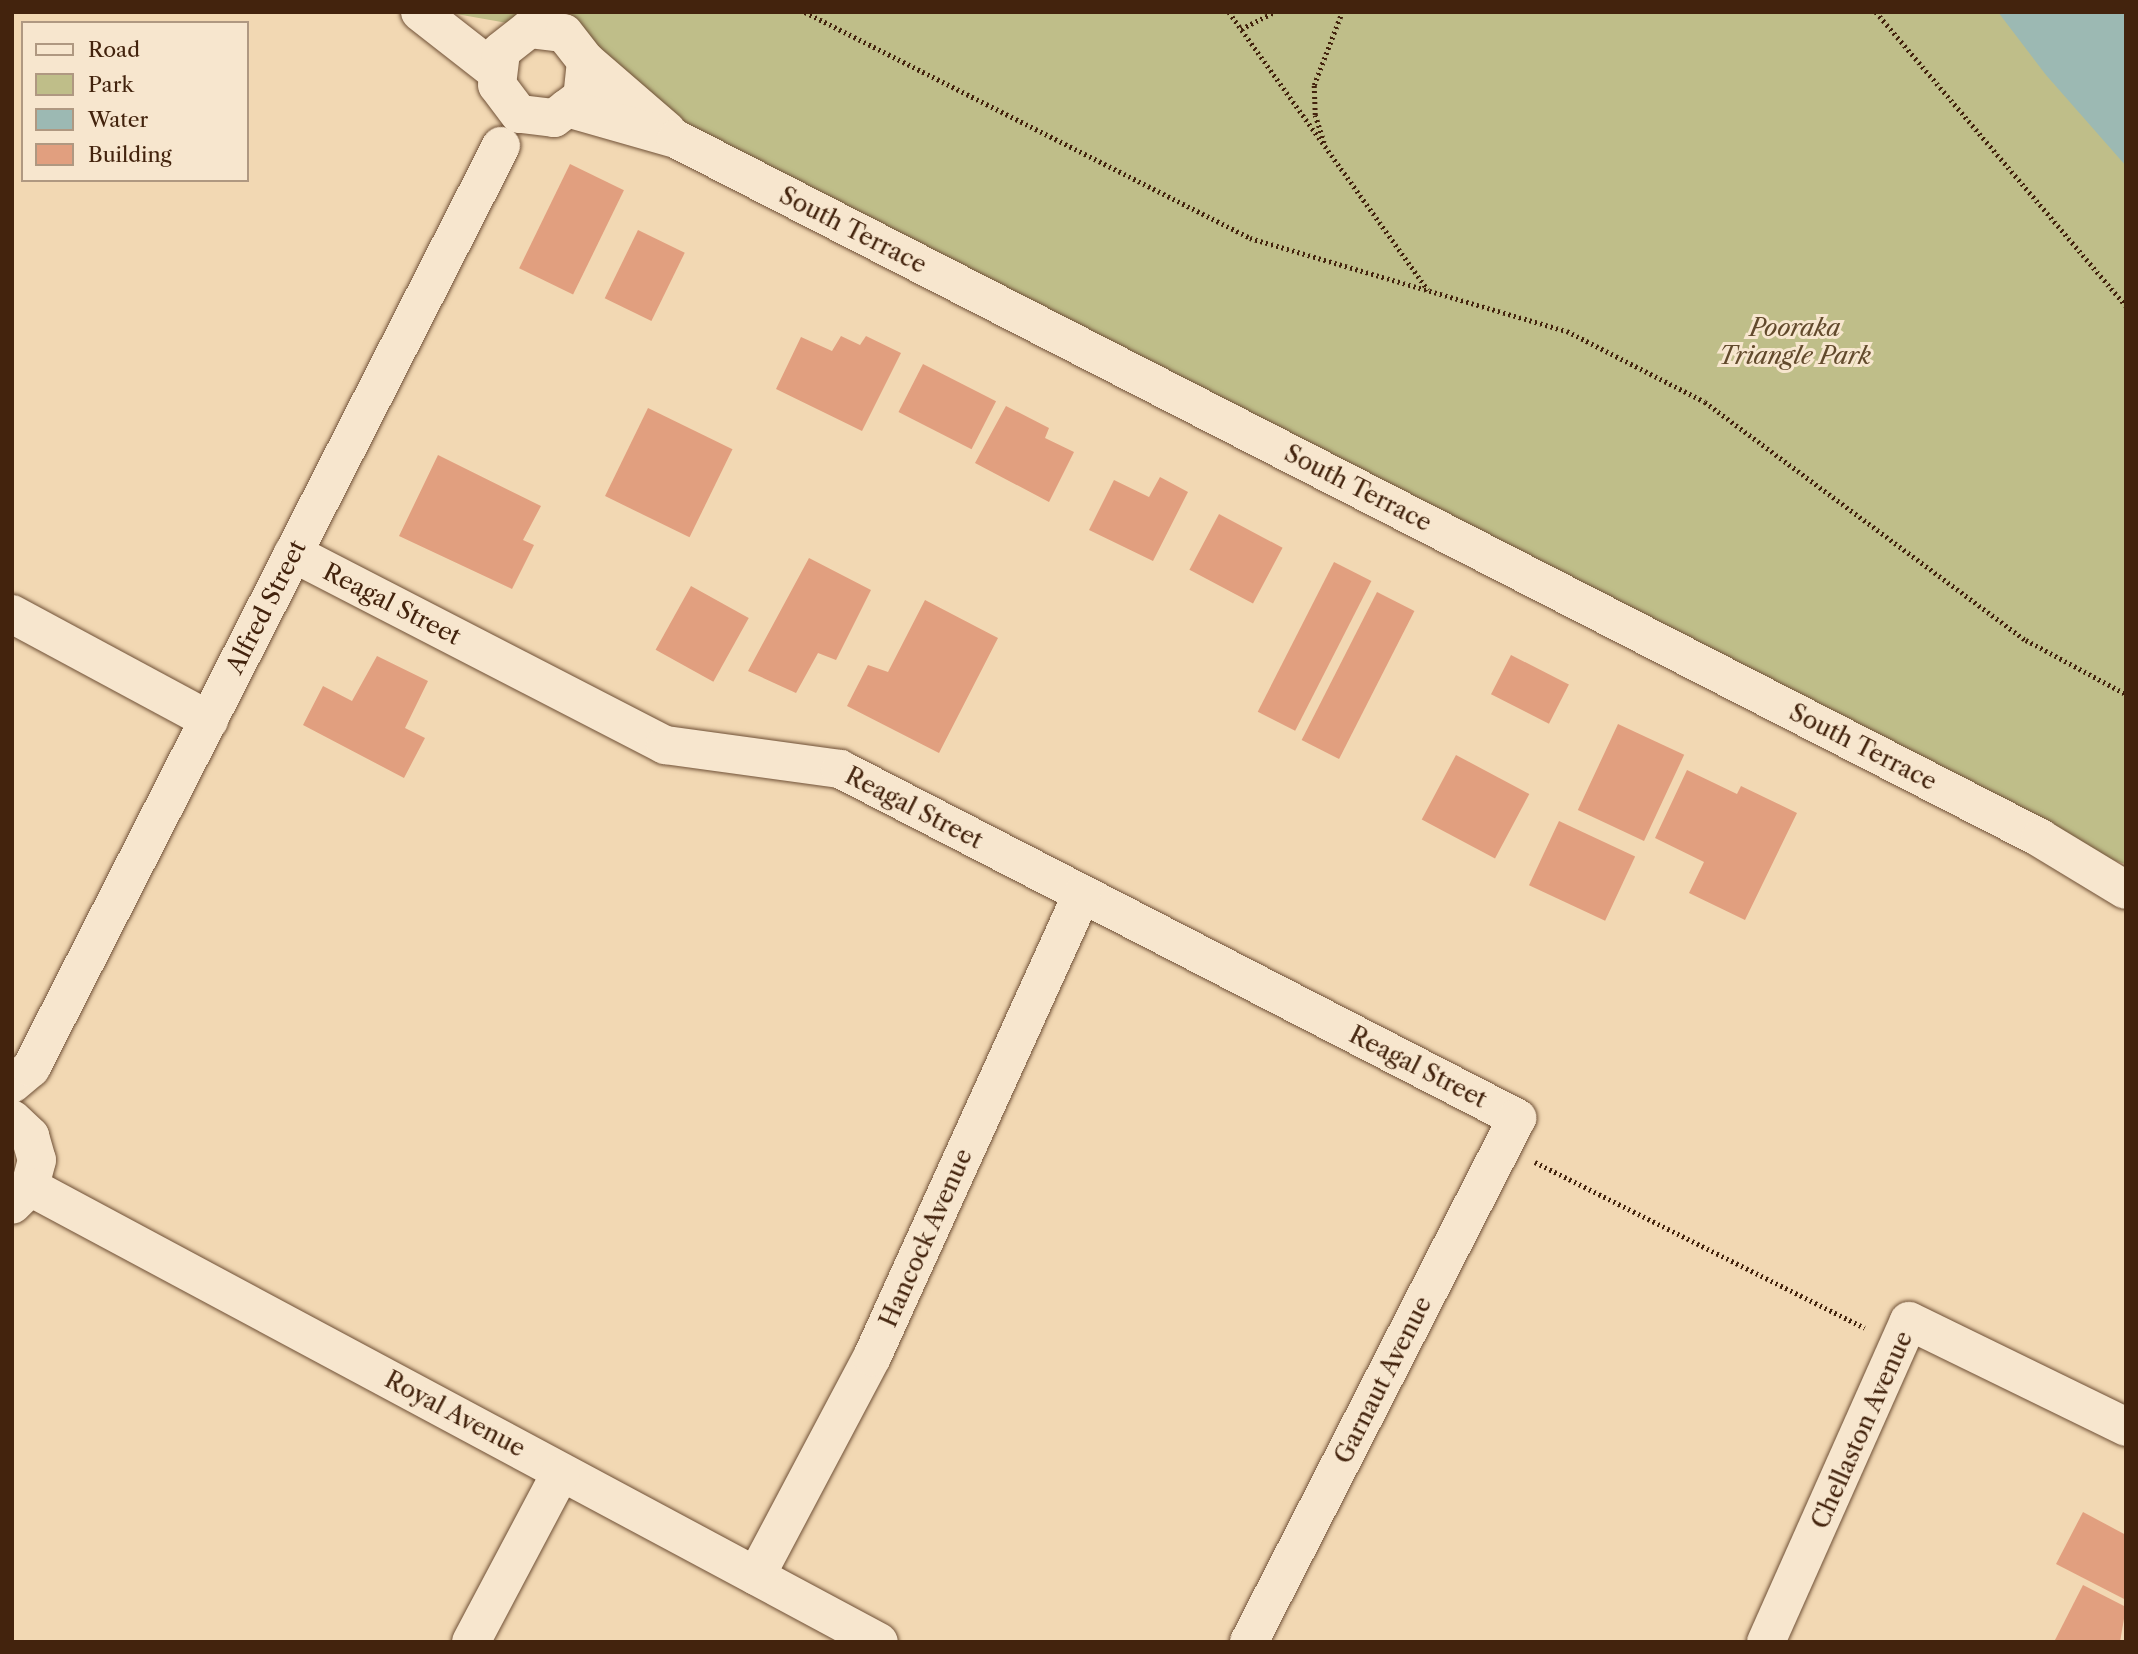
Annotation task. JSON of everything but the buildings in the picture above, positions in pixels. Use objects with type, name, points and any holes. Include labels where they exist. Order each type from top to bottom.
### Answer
[{"type":"street","points":[[420,12],[503,86],[519,114],[555,112],[582,97],[586,61],[564,33],[529,29],[501,51],[503,86]]},
{"type":"street","points":[[434,12],[519,37]]},
{"type":"street","name":"South Terrace","points":[[586,61],[676,139],[2040,838],[2126,890]]},
{"type":"street","name":"Alfred Street","points":[[21,1196],[37,1160],[21,1128],[22,1076],[209,720],[501,146],[503,86]]},
{"type":"street","name":"Alfred Street","points":[[501,146],[555,112]]},
{"type":"street","name":"South Terrace","points":[[555,112],[676,139]]},
{"type":"street","name":"Reagal Street","points":[[293,553],[665,745],[840,769],[1082,894],[1510,1132]]},
{"type":"street","points":[[12,614],[209,720]]},
{"type":"street","name":"South Terrace","points":[[2040,838],[2126,864]]},
{"type":"street","name":"Hancock Avenue","points":[[756,1576],[872,1357],[1082,894]]},
{"type":"street","name":"Garnaut Avenue","points":[[1249,1642],[1510,1132]]},
{"type":"street","name":"Royal Avenue","points":[[21,1196],[561,1472],[879,1642]]},
{"type":"street","name":"Chellaston Avenue","points":[[1766,1642],[1909,1321],[2126,1427]]},
{"type":"street","points":[[471,1642],[561,1472]]},
{"type":"path","points":[[805,12],[1250,238],[1567,331],[1705,402],[2026,640],[2126,694]]},
{"type":"path","points":[[1229,12],[1429,292]]},
{"type":"path","points":[[1241,29],[1275,12]]},
{"type":"path","points":[[1325,147],[1315,115],[1314,85],[1342,12]]},
{"type":"path","points":[[1876,12],[2126,306]]},
{"type":"path","points":[[1510,1132],[1899,1345]]},
{"type":"green space","name":"Pooraka Triangle Park","points":[[445,12],[2126,12],[2126,864],[2040,838],[676,139],[564,33]]},
{"type":"water","points":[[1998,12],[2126,12],[2126,166],[2046,75]]}]
